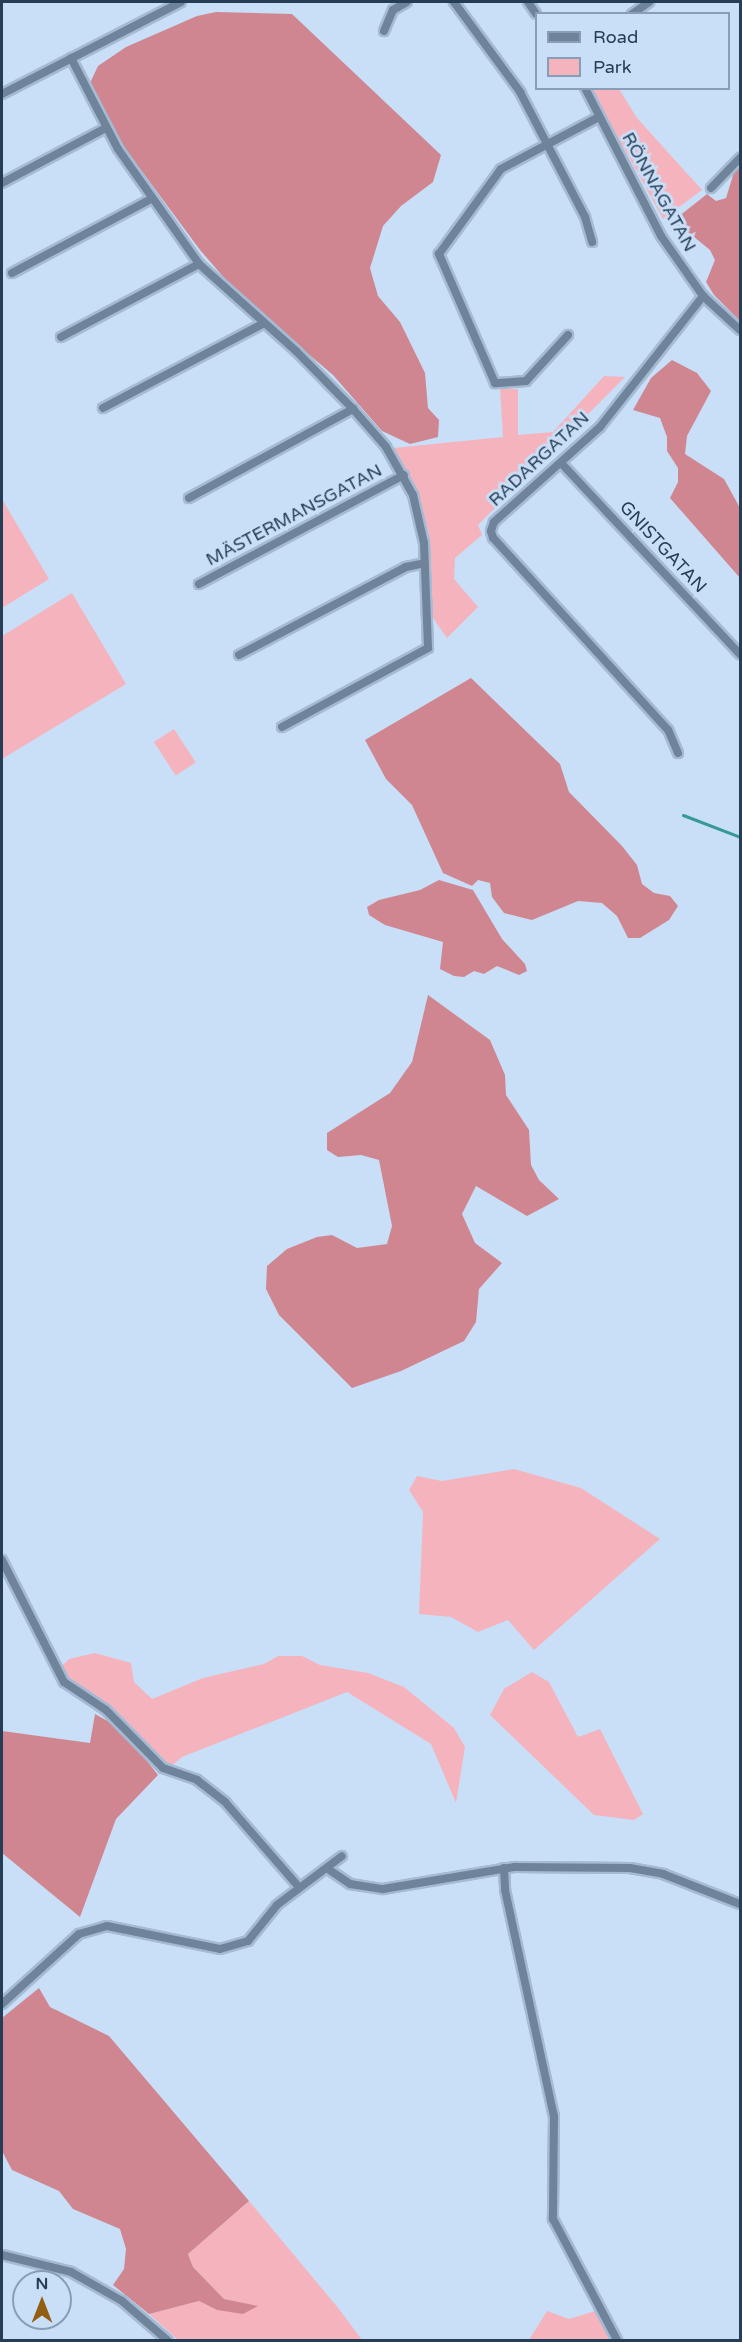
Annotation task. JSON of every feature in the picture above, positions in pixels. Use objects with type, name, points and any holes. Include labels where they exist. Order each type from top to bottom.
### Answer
[{"type":"street","points":[[2,94],[181,2]]},
{"type":"street","points":[[384,31],[393,10],[406,2]]},
{"type":"street","points":[[454,2],[520,92],[585,217],[592,242]]},
{"type":"street","points":[[635,12],[649,2]]},
{"type":"street","name":"MÄSTERMANSGATAN","points":[[71,58],[106,128],[151,199],[199,264],[353,409],[404,475],[420,516],[425,563],[428,648],[282,727]]},
{"type":"street","name":"RÖNNAGATAN","points":[[586,90],[647,212],[703,296],[741,330]]},
{"type":"street","points":[[568,335],[526,381],[495,383],[439,254],[501,169],[599,117]]},
{"type":"street","points":[[2,183],[106,128]]},
{"type":"street","points":[[711,188],[741,158]]},
{"type":"street","points":[[12,273],[151,199]]},
{"type":"street","points":[[61,337],[199,264]]},
{"type":"street","name":"RADARGATAN","points":[[678,753],[668,730],[493,538],[495,522],[600,427],[703,296]]},
{"type":"street","points":[[103,408],[264,323]]},
{"type":"street","points":[[189,498],[353,409]]},
{"type":"street","name":"GNISTGATAN","points":[[561,463],[741,654]]},
{"type":"street","name":"MÄSTERMANSGATAN","points":[[198,584],[404,475]]},
{"type":"street","points":[[239,655],[406,567],[425,563]]},
{"type":"street","points":[[2,1560],[64,1682],[106,1710],[163,1768],[197,1780],[225,1802],[298,1887]]},
{"type":"street","points":[[2,2004],[79,1934],[107,1926],[220,1949],[248,1941],[277,1905],[298,1887],[328,1869],[342,1857]]},
{"type":"street","points":[[328,1869],[350,1884],[383,1889],[504,1868],[641,1869],[741,1904]]},
{"type":"street","points":[[504,1868],[505,1890],[554,2116],[553,2219],[617,2340]]},
{"type":"street","points":[[2,2255],[71,2272],[122,2301],[167,2340]]},
{"type":"green space","points":[[592,90],[620,90],[637,118],[702,190],[663,219]]},
{"type":"green space","points":[[604,376],[625,377],[478,525],[482,535],[455,558],[454,579],[478,607],[447,638],[432,617],[429,534],[417,494],[393,448],[503,437],[500,388],[518,389],[518,435],[553,432]]},
{"type":"green space","points":[[2,499],[49,579],[2,608]]},
{"type":"green space","points":[[72,593],[126,684],[2,759],[2,636]]},
{"type":"green space","points":[[174,729],[196,763],[176,776],[154,742]]},
{"type":"green space","points":[[514,1469],[581,1488],[660,1539],[534,1650],[508,1620],[478,1632],[451,1617],[419,1614],[423,1512],[409,1490],[417,1476],[442,1481]]},
{"type":"green space","points":[[95,1653],[131,1663],[134,1682],[152,1699],[203,1678],[264,1664],[278,1656],[302,1656],[320,1665],[368,1673],[404,1687],[454,1728],[465,1747],[456,1803],[431,1744],[347,1692],[182,1757],[169,1768],[130,1729],[67,1682],[60,1668],[69,1659]]},
{"type":"green space","points":[[532,1672],[549,1682],[578,1737],[600,1729],[643,1814],[634,1820],[594,1815],[490,1715],[504,1689]]},
{"type":"green space","points":[[249,2201],[362,2340],[178,2340],[149,2314],[199,2301],[217,2310],[257,2306],[224,2299],[193,2267],[188,2254]]},
{"type":"green space","points":[[547,2311],[569,2319],[595,2311],[611,2340],[529,2340]]},
{"type":"shaded area","points":[[216,12],[292,14],[441,155],[433,182],[401,206],[383,226],[370,268],[378,296],[400,322],[425,373],[428,408],[439,420],[438,437],[410,444],[382,431],[333,375],[239,295],[200,250],[121,143],[90,83],[98,66],[126,47],[197,16]]},
{"type":"shaded area","points":[[740,166],[740,321],[714,295],[706,282],[715,260],[710,250],[688,232],[676,229],[673,221],[707,194],[716,201],[726,198],[734,172]]},
{"type":"shaded area","points":[[672,360],[697,373],[711,391],[687,436],[685,454],[724,479],[740,508],[740,578],[670,498],[678,482],[678,468],[667,451],[667,437],[660,418],[633,410],[651,378]]},
{"type":"shaded area","points":[[471,678],[560,764],[569,792],[622,846],[637,865],[642,884],[654,893],[670,896],[678,906],[669,920],[640,938],[628,938],[617,916],[602,903],[578,901],[532,920],[504,913],[492,897],[490,883],[478,880],[472,886],[443,873],[412,805],[386,779],[365,740]]},
{"type":"shaded area","points":[[439,880],[473,890],[502,939],[525,964],[527,971],[519,975],[497,966],[484,974],[474,971],[464,977],[454,976],[440,969],[443,942],[385,925],[369,915],[367,907],[379,900],[420,890]]},
{"type":"shaded area","points":[[428,995],[490,1040],[505,1075],[506,1095],[529,1130],[531,1165],[539,1180],[559,1199],[527,1216],[476,1186],[462,1214],[475,1243],[502,1263],[479,1289],[476,1322],[464,1341],[401,1371],[352,1388],[279,1315],[266,1289],[267,1266],[287,1249],[317,1237],[332,1235],[357,1248],[387,1244],[392,1226],[379,1160],[361,1155],[338,1157],[327,1150],[327,1133],[390,1093],[412,1062]]},
{"type":"shaded area","points":[[95,1714],[122,1729],[158,1775],[116,1819],[80,1917],[2,1853],[2,1731],[90,1743]]},
{"type":"shaded area","points":[[39,1988],[50,2007],[109,2036],[249,2201],[188,2254],[193,2267],[224,2299],[258,2306],[243,2314],[217,2310],[199,2301],[149,2314],[113,2285],[124,2269],[126,2249],[120,2229],[73,2209],[59,2191],[12,2170],[2,2151],[2,2018]]},
{"type":"waterway","points":[[683,815],[740,837]]}]
